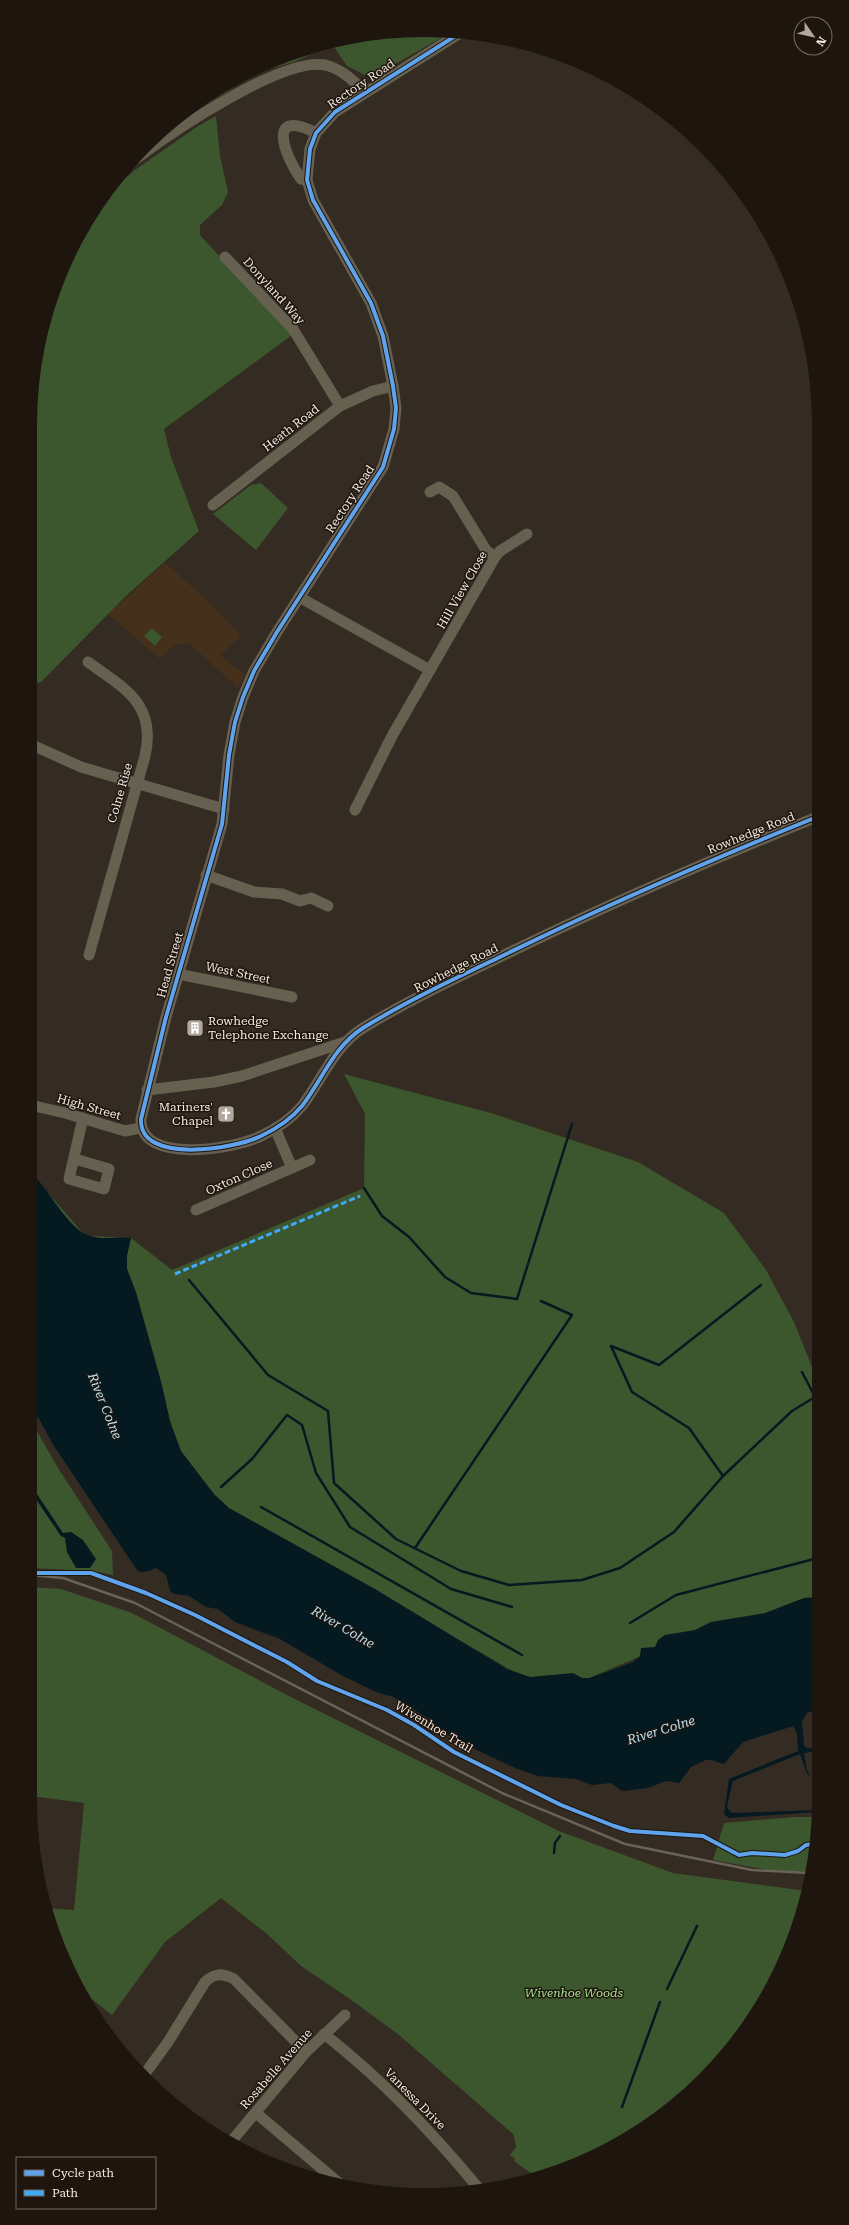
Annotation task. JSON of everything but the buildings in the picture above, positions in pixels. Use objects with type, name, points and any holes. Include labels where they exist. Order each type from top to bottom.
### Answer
[{"type":"street","name":"Rectory Road","points":[[224,809],[229,755],[235,722],[243,697],[254,671],[299,597],[365,498],[383,467],[394,429],[396,408],[383,336],[371,303],[313,200],[307,180],[310,149],[316,133],[335,112],[450,38]]},
{"type":"street","points":[[160,141],[246,89],[293,69],[323,65],[337,68],[365,92]]},
{"type":"street","points":[[307,180],[301,179],[294,170],[285,152],[282,134],[285,129],[290,126],[297,125],[316,133]]},
{"type":"street","name":"Donyland Way","points":[[225,257],[293,329],[340,406]]},
{"type":"street","name":"Heath Road","points":[[213,505],[340,406],[373,391],[393,386]]},
{"type":"street","points":[[436,486],[453,496],[486,550],[495,557]]},
{"type":"street","name":"Hill View Close","points":[[355,810],[392,736],[495,557],[500,551],[527,534]]},
{"type":"street","points":[[299,597],[430,670]]},
{"type":"street","name":"Colne Rise","points":[[88,662],[136,700],[146,718],[147,745],[89,955]]},
{"type":"street","points":[[37,747],[82,767],[224,809]]},
{"type":"street","name":"Head Street","points":[[140,1128],[147,1090],[224,809]]},
{"type":"street","name":"Rowhedge Road","points":[[140,1128],[149,1139],[159,1144],[192,1150],[234,1146],[255,1139],[289,1119],[301,1106],[345,1042],[362,1029],[432,990],[538,938],[712,859],[812,819]]},
{"type":"street","points":[[206,875],[254,892],[282,894],[300,902],[311,898],[328,906]]},
{"type":"street","name":"West Street","points":[[178,974],[292,997]]},
{"type":"street","points":[[147,1090],[214,1082],[242,1076],[345,1042]]},
{"type":"street","name":"High Street","points":[[37,1108],[126,1130],[140,1128]]},
{"type":"street","points":[[74,1159],[73,1152],[82,1118]]},
{"type":"street","name":"Oxton Close","points":[[275,1128],[292,1168]]},
{"type":"street","name":"Oxton Close","points":[[196,1210],[310,1160]]},
{"type":"street","points":[[147,2071],[168,2042],[205,1982],[211,1976],[218,1974],[234,1979],[306,2052]]},
{"type":"street","name":"Rosabelle Avenue","points":[[235,2138],[306,2052],[345,2015]]},
{"type":"street","name":"Vanessa Drive","points":[[324,2034],[383,2084],[452,2157],[476,2185]]},
{"type":"street","points":[[256,2113],[331,2177]]},
{"type":"shaded area","points":[[165,563],[207,600],[240,635],[221,656],[245,675],[238,688],[189,643],[173,645],[160,659],[108,614]]},
{"type":"green space","points":[[424,37],[441,38],[371,78],[347,66],[334,48],[374,40]]},
{"type":"green space","points":[[308,55],[294,62],[271,69]]},
{"type":"green space","points":[[232,89],[227,92],[205,105]]},
{"type":"green space","points":[[216,116],[220,156],[228,192],[222,205],[200,225],[200,235],[292,335],[164,429],[171,457],[199,531],[127,595],[41,682],[37,683],[37,424],[40,374],[50,324],[66,276],[102,209],[126,178],[135,170],[198,126]]},
{"type":"green space","points":[[261,483],[288,508],[256,550],[213,514],[251,485]]},
{"type":"green space","points":[[152,628],[162,637],[155,646],[144,636]]},
{"type":"green space","points":[[344,1074],[491,1113],[638,1162],[724,1213],[766,1270],[794,1322],[812,1367],[812,1601],[593,1716],[231,1549],[37,1185],[37,1180],[82,1232],[89,1236],[131,1238],[172,1270],[364,1188],[365,1114]],"holes":[[[463,1642],[516,1673],[498,1664]],[[639,1657],[633,1662],[593,1676]]]},
{"type":"green space","points":[[37,1431],[58,1468],[112,1551],[113,1575],[92,1571],[37,1568]]},
{"type":"green space","name":"Wivenhoe Woods","points":[[37,1587],[61,1589],[132,1613],[287,1695],[559,1831],[673,1873],[802,1890],[783,1949],[760,1994],[747,2016],[732,2036],[699,2075],[660,2108],[640,2123],[618,2136],[573,2159],[531,2173],[514,2161],[515,2159],[510,2155],[516,2147],[514,2135],[399,2035],[350,1999],[301,1966],[267,1934],[221,1898],[165,1942],[112,2015],[92,1999],[66,1949],[52,1908],[74,1910],[84,1803],[37,1797]]},
{"type":"green space","points":[[811,1817],[806,1872],[768,1870],[713,1860],[724,1823]]},
{"type":"water","name":"River Colne","points":[[37,1179],[65,1216],[80,1231],[98,1238],[131,1238],[127,1256],[127,1269],[136,1292],[162,1385],[170,1421],[181,1451],[214,1494],[229,1508],[375,1589],[507,1669],[530,1677],[573,1673],[582,1678],[589,1678],[633,1662],[640,1656],[641,1648],[655,1647],[658,1640],[665,1635],[695,1630],[711,1622],[765,1613],[804,1598],[812,1597],[812,1711],[808,1712],[802,1721],[804,1746],[807,1748],[812,1748],[812,1752],[804,1753],[807,1771],[811,1776],[807,1774],[800,1754],[733,1781],[727,1806],[732,1813],[812,1810],[812,1812],[729,1818],[724,1814],[729,1779],[798,1751],[797,1733],[793,1726],[743,1742],[724,1764],[706,1760],[691,1767],[679,1783],[666,1781],[648,1788],[622,1791],[611,1783],[592,1785],[576,1779],[538,1776],[515,1768],[458,1741],[435,1727],[428,1718],[393,1697],[376,1692],[341,1675],[280,1639],[235,1622],[218,1609],[206,1607],[189,1596],[174,1594],[170,1591],[166,1575],[156,1568],[144,1572],[137,1570],[54,1446],[37,1416]]},
{"type":"water","points":[[37,1494],[63,1533],[71,1532],[83,1540],[96,1559],[90,1568],[76,1568],[67,1552],[65,1538],[61,1536],[37,1501]]},
{"type":"waterway","points":[[364,1188],[382,1216],[409,1237],[445,1277],[471,1293],[517,1299],[572,1124]]},
{"type":"waterway","points":[[189,1280],[268,1375],[328,1411],[334,1483],[396,1539],[461,1571],[509,1585],[582,1580],[620,1568],[674,1532],[723,1476],[792,1411],[812,1399]]},
{"type":"waterway","points":[[723,1476],[689,1428],[632,1392],[611,1346],[659,1365],[761,1285]]},
{"type":"waterway","points":[[415,1548],[572,1315],[541,1301]]},
{"type":"waterway","points":[[802,1372],[812,1391]]},
{"type":"waterway","points":[[221,1487],[252,1459],[287,1415],[302,1425],[316,1473],[350,1527],[451,1589],[512,1607]]},
{"type":"waterway","points":[[261,1507],[522,1655]]},
{"type":"waterway","points":[[630,1623],[676,1595],[812,1560]]},
{"type":"waterway","points":[[554,1853],[555,1843],[560,1836]]},
{"type":"waterway","points":[[667,1989],[697,1926]]},
{"type":"waterway","points":[[622,2107],[660,2002]]},
{"type":"railway","points":[[37,1576],[63,1578],[135,1603],[502,1793],[625,1844],[752,1870],[806,1873]]},
{"type":"marked path","points":[[175,1274],[360,1196]]},
{"type":"cycle path","points":[[452,38],[335,112],[316,133],[310,149],[307,180],[313,200],[371,303],[383,336],[396,408],[394,429],[383,467],[277,632],[254,671],[243,697],[235,722],[229,755],[222,824],[166,1017],[141,1119],[145,1133],[155,1143],[171,1148],[190,1150],[231,1145],[261,1136],[283,1123],[298,1111],[344,1044],[353,1035],[380,1018],[448,982],[578,920],[697,867],[812,819]]},
{"type":"cycle path","name":"Wivenhoe Trail","points":[[37,1573],[91,1573],[146,1593],[195,1615],[287,1662],[317,1681],[387,1710],[414,1725],[454,1752],[561,1805],[614,1826],[630,1831],[703,1836],[739,1855],[752,1853],[785,1855],[798,1851],[806,1845],[810,1844]]},
{"type":"place","name":"Rowhedge Telephone Exchange","points":[[195,1028]]},
{"type":"place","name":"Mariners' Chapel","points":[[226,1114]]}]
